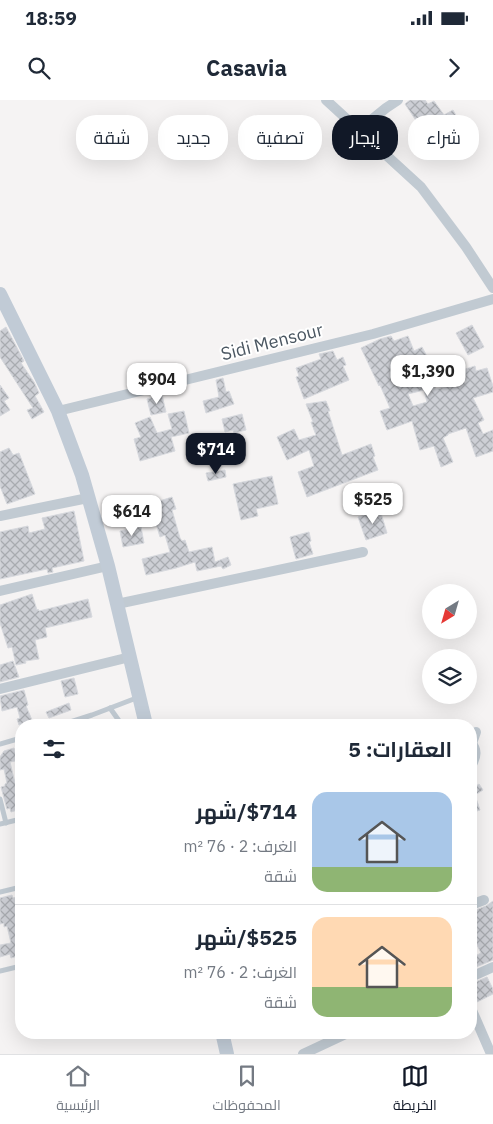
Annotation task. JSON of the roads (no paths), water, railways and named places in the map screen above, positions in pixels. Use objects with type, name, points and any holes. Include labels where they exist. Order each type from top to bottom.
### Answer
[{"type":"main road","points":[[0,294],[58,410],[82,475],[108,566],[144,719]]},
{"type":"main road","points":[[224,1039],[227,1054]]},
{"type":"street","points":[[326,100],[342,115]]},
{"type":"street","points":[[377,115],[398,100]]},
{"type":"street","points":[[392,160],[421,187],[493,288]]},
{"type":"street","name":"Sidi Mensour","points":[[58,410],[373,334],[493,299]]},
{"type":"street","points":[[0,516],[88,498]]},
{"type":"street","points":[[117,604],[363,552]]},
{"type":"street","points":[[0,591],[108,566]]},
{"type":"street","points":[[0,688],[130,657]]},
{"type":"street","points":[[477,903],[484,900]]},
{"type":"street","points":[[477,975],[493,968]]},
{"type":"street","points":[[477,1022],[491,1054]]},
{"type":"street","points":[[303,1054],[335,1039]]},
{"type":"lane","points":[[78,719],[139,697]]},
{"type":"lane","points":[[110,708],[118,719]]},
{"type":"lane","points":[[0,744],[15,740]]},
{"type":"lane","points":[[0,799],[6,823]]},
{"type":"lane","points":[[0,824],[15,821]]},
{"type":"lane","points":[[0,892],[15,888]]},
{"type":"lane","points":[[0,972],[15,968]]}]
